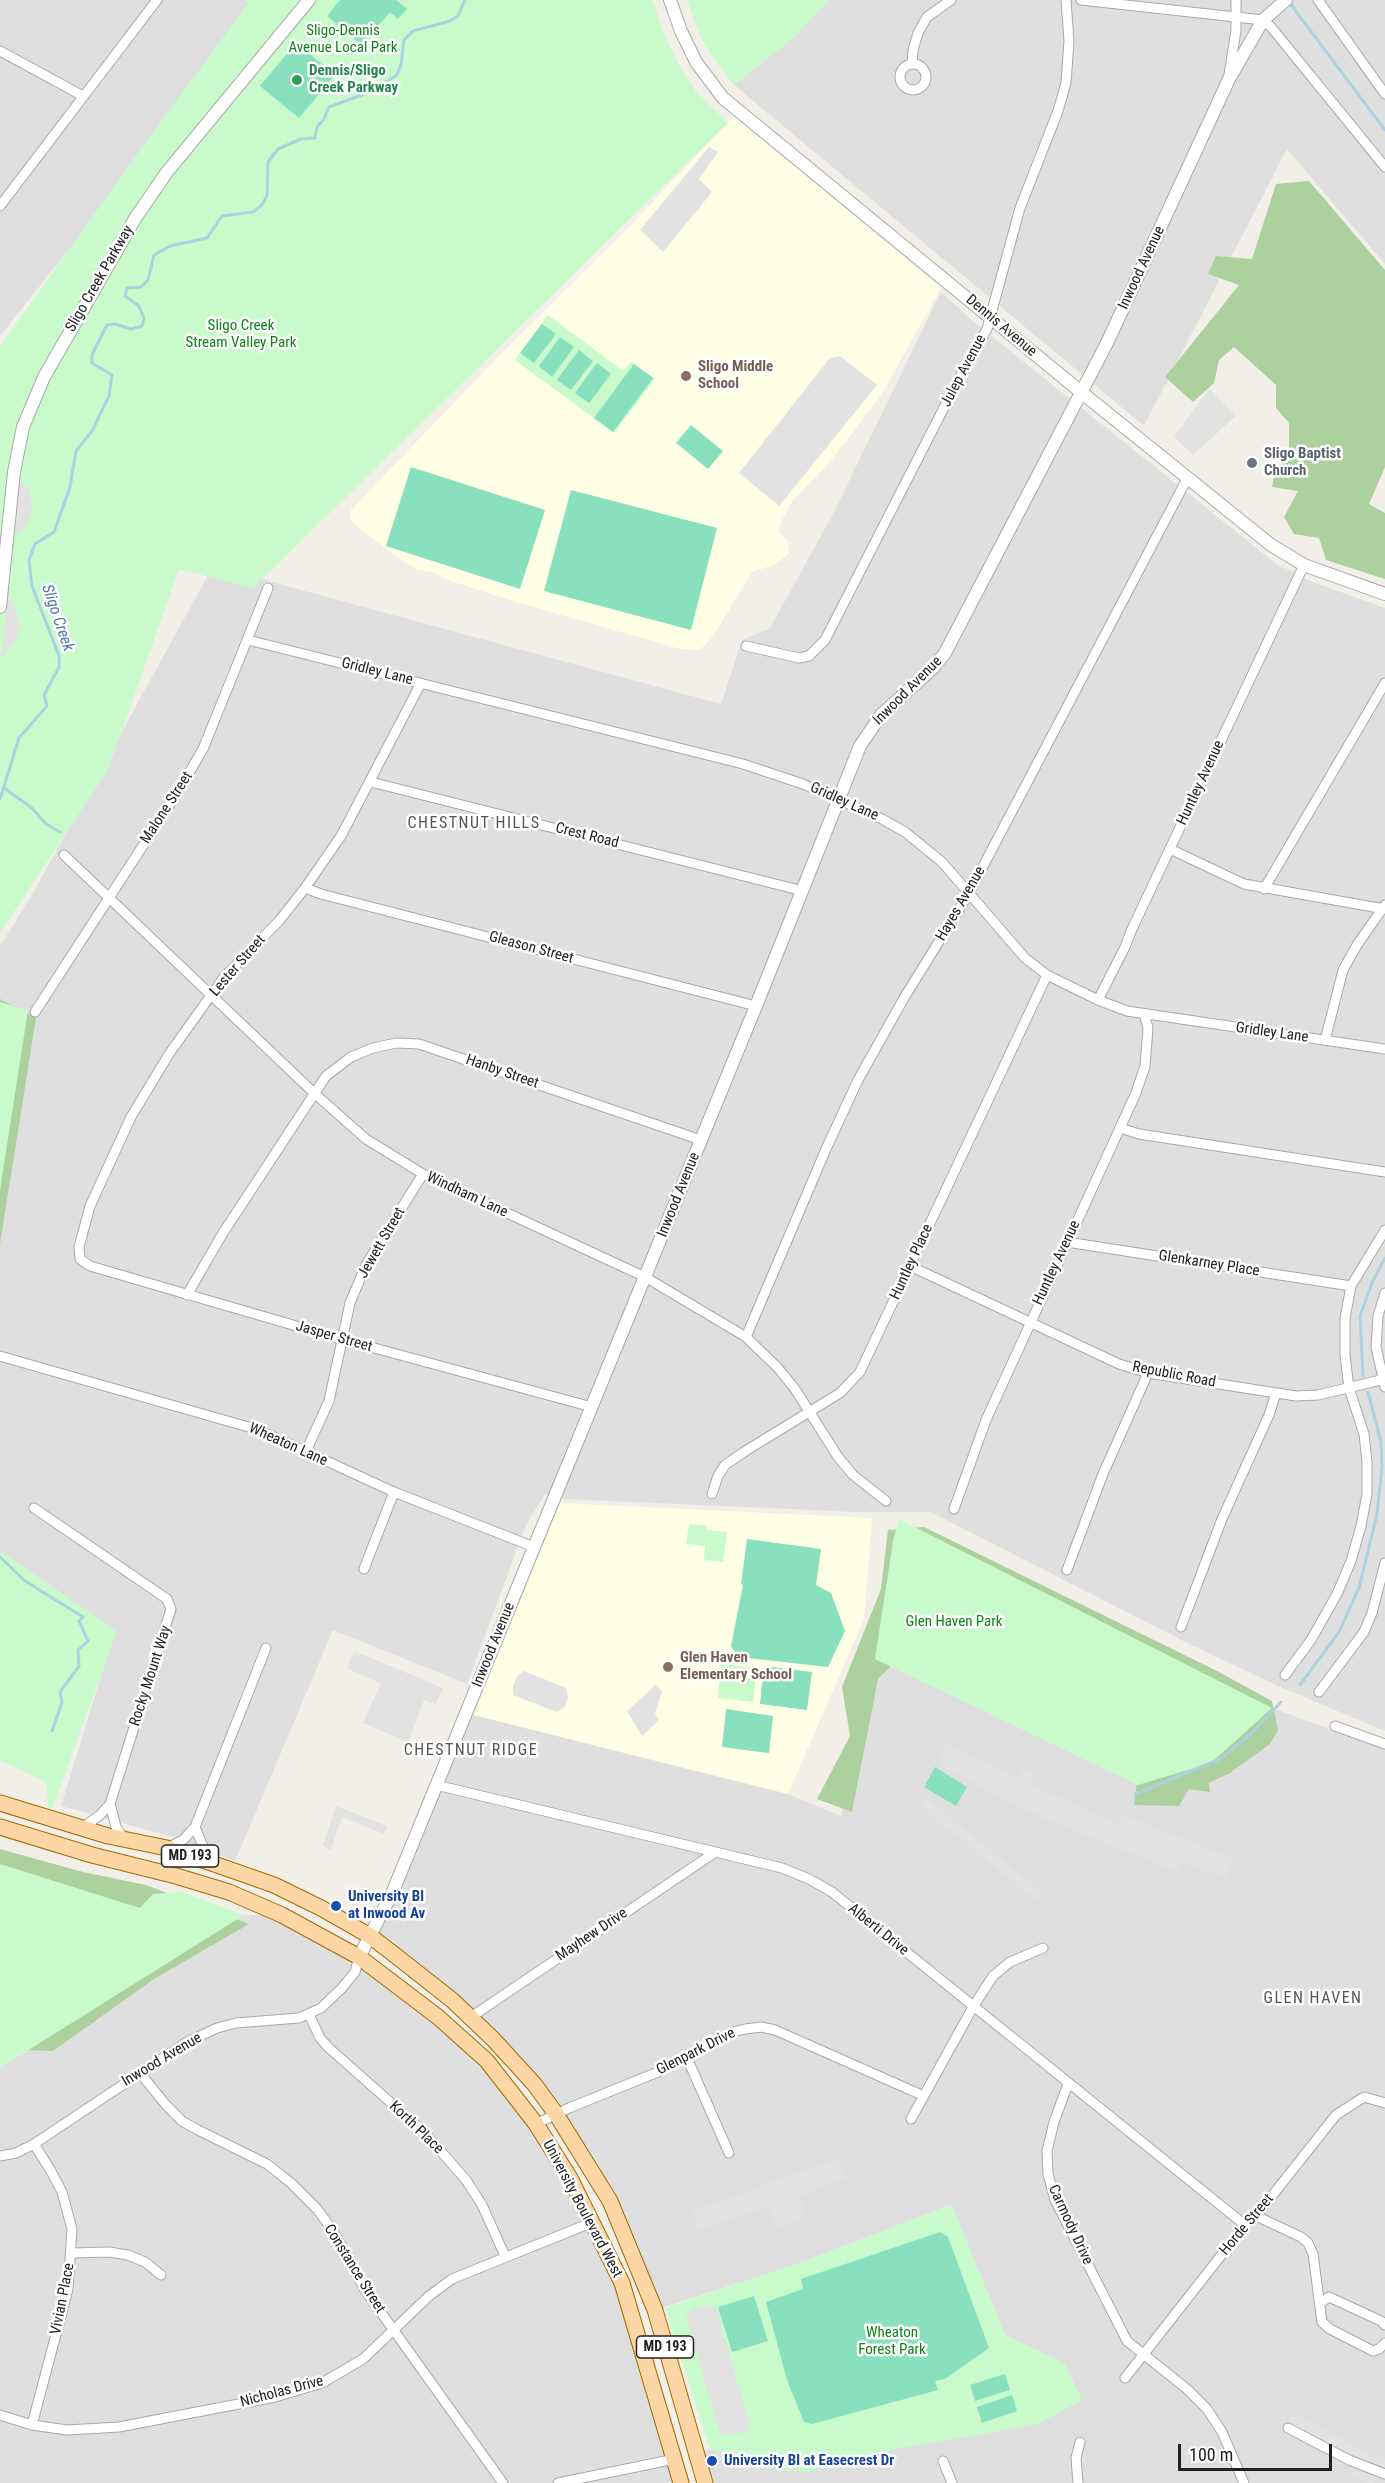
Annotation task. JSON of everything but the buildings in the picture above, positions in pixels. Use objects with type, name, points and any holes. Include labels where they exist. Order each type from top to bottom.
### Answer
[{"type":"main road","name":"University Boulevard West","points":[[0,1803],[82,1828],[167,1848],[217,1864],[274,1886],[321,1908],[370,1936],[452,2000],[493,2038],[535,2085],[556,2114],[610,2201],[655,2310],[705,2483]]},
{"type":"main road","name":"University Boulevard West","points":[[0,1827],[92,1856],[177,1876],[229,1892],[282,1915],[359,1958],[438,2017],[487,2061],[536,2124],[570,2178],[622,2283],[681,2483]]},
{"type":"street","points":[[1,202],[157,0]]},
{"type":"street","name":"Sligo Creek Parkway","points":[[0,607],[18,449],[29,406],[44,376],[142,208],[167,172],[309,0]]},
{"type":"street","name":"Dennis Avenue","points":[[670,0],[681,31],[696,62],[723,98],[1271,545],[1304,565],[1385,594]]},
{"type":"street","points":[[912,64],[918,33],[927,17],[951,0]]},
{"type":"street","name":"Julep Avenue","points":[[746,646],[799,658],[809,656],[825,640],[954,388],[987,329],[1020,208],[1058,111],[1066,83],[1069,41],[1066,0]]},
{"type":"street","points":[[1081,0],[1263,20],[1385,167]]},
{"type":"street","name":"Inwood Avenue","points":[[1229,79],[1237,16],[1236,0]]},
{"type":"street","name":"Inwood Avenue","points":[[0,2156],[16,2153],[34,2144],[187,2042],[217,2028],[236,2023],[299,2018],[321,2008],[342,1988],[355,1971],[359,1958],[393,1891],[803,891],[860,746],[881,715],[945,653],[1122,311],[1229,79],[1263,20],[1287,0]]},
{"type":"street","points":[[1318,0],[1385,94]]},
{"type":"street","points":[[0,51],[83,96]]},
{"type":"street","name":"Hayes Avenue","points":[[746,1337],[858,1080],[904,998],[969,893],[1188,477]]},
{"type":"street","name":"Huntley Avenue","points":[[1098,1000],[1304,565]]},
{"type":"street","name":"Malone Street","points":[[35,1012],[179,790],[203,749],[268,588]]},
{"type":"street","name":"Gridley Lane","points":[[248,640],[743,764],[803,784],[882,819],[905,832],[942,862],[1024,958],[1047,975],[1098,1000],[1127,1011],[1144,1014],[1385,1049]]},
{"type":"street","name":"Lester Street","points":[[80,1259],[79,1247],[90,1206],[131,1117],[169,1054],[224,977],[279,921],[341,836],[421,683]]},
{"type":"street","points":[[1264,889],[1385,683]]},
{"type":"street","name":"Crest Road","points":[[371,782],[803,891]]},
{"type":"street","points":[[1170,849],[1244,884],[1384,908],[1357,945],[1343,970],[1325,1040]]},
{"type":"street","name":"Windham Lane","points":[[64,855],[314,1093],[366,1139],[423,1174],[645,1277],[746,1337],[778,1368],[810,1411],[838,1457],[853,1474],[886,1501]]},
{"type":"street","name":"Gleason Street","points":[[305,888],[756,1006]]},
{"type":"street","name":"Huntley Place","points":[[712,1494],[718,1476],[726,1465],[840,1393],[860,1372],[1047,975]]},
{"type":"street","name":"Huntley Avenue","points":[[954,1509],[986,1420],[1120,1128],[1145,1066],[1148,1028],[1144,1014]]},
{"type":"street","name":"Hanby Street","points":[[187,1294],[223,1233],[326,1076],[351,1057],[373,1048],[396,1043],[419,1044],[701,1140]]},
{"type":"street","points":[[1120,1128],[1139,1134],[1385,1172]]},
{"type":"street","name":"Jewett Street","points":[[306,1451],[329,1401],[350,1303],[366,1265],[423,1174]]},
{"type":"street","points":[[1285,1674],[1311,1640],[1337,1594],[1351,1561],[1361,1526],[1366,1494],[1367,1462],[1364,1434],[1349,1388],[1345,1355],[1346,1318],[1351,1286],[1385,1230]]},
{"type":"street","name":"Glenkarney Place","points":[[1067,1242],[1351,1286]]},
{"type":"street","name":"Jasper Street","points":[[80,1259],[90,1266],[341,1340],[592,1407]]},
{"type":"street","name":"Republic Road","points":[[910,1266],[1119,1364],[1148,1373],[1276,1393],[1318,1395],[1384,1382]]},
{"type":"street","points":[[1384,1382],[1376,1347],[1378,1316],[1385,1293]]},
{"type":"street","name":"Wheaton Lane","points":[[0,1356],[259,1430],[394,1492],[534,1547]]},
{"type":"street","points":[[1067,1570],[1103,1474],[1148,1373]]},
{"type":"street","points":[[1181,1627],[1222,1519],[1269,1415],[1276,1393]]},
{"type":"street","points":[[364,1569],[394,1492]]},
{"type":"street","name":"Rocky Mount Way","points":[[34,1508],[150,1587],[166,1599],[171,1609],[110,1804]]},
{"type":"street","points":[[1319,1692],[1364,1632],[1382,1586],[1385,1563]]},
{"type":"street","points":[[167,1848],[183,1840],[195,1827],[266,1648]]},
{"type":"street","points":[[1335,1726],[1385,1744]]},
{"type":"street","name":"Alberti Drive","points":[[436,1785],[782,1868],[809,1879],[832,1892],[1245,2225]]},
{"type":"street","points":[[82,1828],[100,1815],[110,1804]]},
{"type":"street","points":[[110,1804],[116,1827],[124,1839]]},
{"type":"street","points":[[195,1827],[206,1854],[217,1864]]},
{"type":"street","name":"Mayhew Drive","points":[[471,2017],[714,1853]]},
{"type":"street","points":[[911,2119],[993,1976],[1010,1962],[1043,1948]]},
{"type":"street","name":"Korth Place","points":[[309,2014],[320,2038],[329,2049],[424,2132],[466,2180],[482,2205],[505,2256]]},
{"type":"street","name":"Glenpark Drive","points":[[536,2124],[658,2072],[733,2032],[761,2027],[775,2030],[924,2096]]},
{"type":"street","points":[[687,2058],[729,2153]]},
{"type":"street","name":"Constance Street","points":[[140,2073],[182,2121],[267,2164],[291,2183],[317,2209],[334,2232],[365,2290],[503,2483]]},
{"type":"street","name":"Carmody Drive","points":[[1068,2084],[1054,2122],[1047,2151],[1048,2174],[1055,2200],[1127,2341],[1207,2409],[1222,2432],[1244,2483]]},
{"type":"street","name":"Horde Street","points":[[1125,2378],[1245,2225],[1256,2216],[1336,2115],[1364,2097],[1385,2103]]},
{"type":"street","name":"Vivian Place","points":[[32,2425],[68,2289],[72,2253],[72,2229],[62,2192],[34,2144]]},
{"type":"street","points":[[1256,2216],[1301,2236],[1308,2243],[1313,2254],[1322,2322],[1330,2329],[1372,2350],[1379,2349],[1385,2343]]},
{"type":"street","name":"Nicholas Drive","points":[[0,2415],[32,2425],[67,2430],[119,2427],[275,2397],[322,2383],[351,2368],[429,2295],[452,2279],[593,2222]]},
{"type":"street","points":[[72,2253],[109,2252],[128,2255],[145,2262],[161,2274]]},
{"type":"street","points":[[1320,2303],[1329,2297],[1385,2325]]},
{"type":"street","points":[[1288,2428],[1349,2460],[1385,2474]]},
{"type":"street","points":[[1078,2483],[1076,2458],[1080,2442]]},
{"type":"street","points":[[558,2483],[599,2479],[675,2459]]},
{"type":"street","points":[[943,2461],[952,2483]]},
{"type":"shaded area","points":[[0,0],[244,0],[249,3],[74,243],[0,336]]},
{"type":"shaded area","points":[[829,0],[1385,0],[1385,264],[1287,149],[1144,426],[734,85],[794,37]]},
{"type":"shaded area","name":"Sligo Middle School","points":[[734,116],[941,288],[881,395],[829,463],[793,500],[781,522],[779,532],[788,541],[789,553],[776,564],[752,572],[713,636],[700,650],[680,649],[516,602],[451,581],[432,572],[415,569],[350,520],[351,510],[498,357],[629,227]]},
{"type":"shaded area","points":[[709,147],[718,152],[699,179],[712,192],[663,252],[640,230]]},
{"type":"shaded area","points":[[941,292],[973,321],[1275,563],[1313,582],[1385,608],[1385,1731],[1278,1686],[1185,1642],[931,1512],[857,1512],[565,1499],[545,1494],[526,1525],[467,1684],[333,1630],[235,1861],[173,1837],[61,1806],[109,1650],[0,1553],[0,946],[32,895],[213,566],[721,704],[742,640],[770,628],[833,514]]},
{"type":"shaded area","points":[[840,356],[877,385],[779,506],[739,473],[830,358]]},
{"type":"shaded area","points":[[1209,389],[1236,416],[1193,455],[1174,437]]},
{"type":"shaded area","points":[[19,482],[29,488],[32,507],[30,519],[19,533],[14,531]]},
{"type":"shaded area","points":[[8,593],[15,607],[20,628],[19,635],[1,659]]},
{"type":"shaded area","name":"Glen Haven Elementary School","points":[[560,1503],[872,1518],[864,1619],[788,1794],[474,1715]]},
{"type":"shaded area","points":[[354,1651],[443,1688],[436,1704],[424,1700],[408,1742],[363,1723],[381,1683],[347,1669]]},
{"type":"shaded area","points":[[875,1659],[1272,1708],[1385,1749],[1385,2483],[705,2483],[695,2450],[819,2463],[1065,2364],[1005,2335],[951,2205],[792,2266],[655,2310],[610,2201],[493,2039],[370,1936],[460,1726],[474,1715],[788,1794],[841,1816]]},
{"type":"shaded area","points":[[524,1671],[566,1688],[568,1698],[565,1707],[557,1712],[513,1695],[513,1686],[517,1676]]},
{"type":"shaded area","points":[[656,1685],[662,1691],[655,1714],[659,1720],[642,1736],[627,1711]]},
{"type":"shaded area","points":[[947,1744],[1017,1777],[1023,1769],[1035,1775],[1032,1785],[1118,1824],[1124,1815],[1233,1858],[1227,1879],[1180,1862],[1177,1872],[1054,1823],[939,1764]]},
{"type":"shaded area","points":[[926,1798],[1043,1893],[1038,1902],[920,1806]]},
{"type":"shaded area","points":[[336,1806],[387,1826],[384,1834],[342,1817],[331,1850],[323,1846]]},
{"type":"shaded area","points":[[244,1915],[282,1915],[438,2017],[536,2124],[622,2283],[681,2483],[0,2483],[0,2068]]},
{"type":"shaded area","points":[[839,2158],[847,2178],[799,2196],[806,2217],[776,2228],[768,2207],[699,2231],[692,2211]]},
{"type":"shaded area","points":[[716,2307],[751,2430],[736,2434],[720,2434],[686,2315],[694,2308]]},
{"type":"shaded area","points":[[1293,2413],[1370,2454],[1385,2458],[1385,2481],[1376,2476],[1374,2483],[1367,2483],[1349,2475],[1352,2466],[1283,2433]]},
{"type":"green space","name":"Sligo Creek Stream Valley Park","points":[[244,0],[653,0],[663,32],[681,69],[697,93],[728,123],[253,588],[179,569],[108,770],[0,933],[0,346],[248,4]]},
{"type":"green space","points":[[340,0],[396,0],[407,9],[398,19],[390,12],[362,45],[327,16]]},
{"type":"green space","points":[[687,0],[829,0],[794,37],[734,85],[701,38]]},
{"type":"green space","name":"Dennis/Sligo Creek Parkway","points":[[296,43],[335,75],[299,118],[260,86]]},
{"type":"green space","points":[[1309,181],[1385,270],[1385,467],[1369,504],[1385,513],[1385,579],[1326,560],[1319,538],[1294,534],[1284,517],[1298,491],[1272,487],[1276,466],[1289,461],[1289,423],[1276,408],[1276,385],[1234,347],[1219,360],[1214,383],[1193,402],[1165,377],[1239,285],[1208,274],[1216,256],[1252,259],[1276,184]]},
{"type":"green space","points":[[548,315],[623,371],[631,362],[655,379],[614,433],[515,360]]},
{"type":"green space","points":[[542,324],[556,334],[534,363],[520,353]]},
{"type":"green space","points":[[560,337],[574,347],[552,377],[539,366]]},
{"type":"green space","points":[[579,350],[593,361],[571,390],[557,380]]},
{"type":"green space","points":[[597,363],[611,374],[589,403],[575,393]]},
{"type":"green space","points":[[634,364],[653,378],[613,432],[594,418]]},
{"type":"green space","points":[[691,425],[723,451],[708,469],[676,443]]},
{"type":"green space","points":[[411,467],[545,510],[520,589],[386,546]]},
{"type":"green space","points":[[571,490],[717,528],[691,630],[544,591]]},
{"type":"green space","points":[[0,999],[36,1018],[0,1244]]},
{"type":"green space","points":[[0,1002],[28,1010],[0,1190]]},
{"type":"green space","name":"Glen Haven Park","points":[[899,1519],[1272,1708],[1211,1763],[1138,1785],[875,1659],[893,1541]]},
{"type":"green space","points":[[689,1524],[707,1526],[707,1530],[727,1532],[723,1562],[704,1560],[705,1546],[686,1544]]},
{"type":"green space","name":"Glen Haven Park","points":[[924,1527],[1217,1671],[1272,1701],[1278,1730],[1270,1744],[1230,1773],[1209,1783],[1210,1792],[1189,1789],[1179,1806],[1134,1805],[1137,1782],[892,1665],[878,1679],[852,1812],[817,1799],[850,1736],[842,1687],[881,1589],[888,1530]]},
{"type":"green space","points":[[747,1539],[821,1549],[816,1585],[831,1593],[845,1631],[828,1667],[739,1657],[731,1646],[743,1585],[741,1584]]},
{"type":"green space","points":[[0,1551],[117,1631],[54,1804],[49,1810],[46,1782],[0,1760]]},
{"type":"green space","points":[[721,1664],[757,1668],[753,1702],[718,1698]]},
{"type":"green space","points":[[764,1666],[812,1672],[807,1710],[760,1704]]},
{"type":"green space","points":[[726,1709],[773,1716],[769,1753],[722,1747]]},
{"type":"green space","points":[[935,1767],[967,1787],[956,1806],[924,1787]]},
{"type":"green space","points":[[0,1849],[83,1872],[146,1885],[249,1924],[154,1979],[53,2051],[0,2049]]},
{"type":"green space","points":[[0,1864],[140,1908],[153,1894],[182,1892],[244,1915],[0,2068]]},
{"type":"green space","name":"Wheaton Forest Park","points":[[952,2205],[1005,2335],[1065,2364],[1082,2400],[1038,2424],[819,2463],[814,2470],[808,2473],[795,2469],[787,2471],[781,2469],[778,2458],[710,2450],[665,2308],[792,2266]]},
{"type":"green space","points":[[940,2232],[948,2237],[989,2348],[945,2379],[935,2381],[938,2390],[812,2424],[804,2422],[787,2380],[766,2302],[803,2289],[801,2279]]},
{"type":"green space","points":[[754,2296],[768,2341],[732,2352],[718,2307]]},
{"type":"green space","points":[[1005,2374],[1010,2390],[975,2401],[970,2385]]},
{"type":"green space","points":[[1012,2395],[1017,2411],[982,2423],[977,2407]]},
{"type":"waterway","name":"Sligo Creek","points":[[0,799],[19,738],[47,706],[44,695],[59,667],[59,656],[32,586],[29,560],[35,544],[54,532],[70,487],[76,451],[92,431],[109,396],[112,375],[92,363],[92,355],[107,325],[115,324],[131,329],[142,326],[144,318],[139,306],[125,296],[127,288],[141,287],[148,280],[154,255],[170,246],[207,238],[222,216],[253,212],[261,206],[267,196],[268,162],[278,149],[301,139],[315,138],[317,127],[324,119],[329,107],[370,92],[397,75],[401,65],[404,40],[413,31],[450,21],[458,16],[465,0]]},
{"type":"waterway","points":[[1289,2],[1385,130]]},
{"type":"waterway","points":[[4,788],[32,808],[46,824],[60,832]]},
{"type":"waterway","points":[[1363,1376],[1360,1316],[1372,1283],[1385,1258]]},
{"type":"waterway","points":[[1300,1685],[1339,1632],[1359,1588],[1377,1514],[1382,1467],[1381,1442],[1368,1392]]},
{"type":"waterway","points":[[0,1557],[25,1581],[83,1617],[79,1621],[88,1641],[78,1650],[79,1666],[60,1692],[62,1702],[52,1731]]},
{"type":"waterway","points":[[1135,1794],[1220,1759],[1252,1733],[1281,1702]]},
{"type":"place","name":"Dennis/Sligo Creek Parkway","points":[[297,80]]},
{"type":"place","name":"Sligo Middle School","points":[[686,376]]},
{"type":"place","name":"Sligo Baptist Church","points":[[1252,463]]},
{"type":"place","name":"Glen Haven Elementary School","points":[[668,1667]]},
{"type":"place","name":"University Bl at Inwood Av","points":[[336,1906]]},
{"type":"place","name":"University Bl at Easecrest Dr","points":[[712,2461]]},
{"type":"district","name":"CHESTNUT HILLS","points":[[474,824]]},
{"type":"district","name":"CHESTNUT RIDGE","points":[[471,1751]]},
{"type":"district","name":"GLEN HAVEN","points":[[1313,1999]]},
{"type":"park label","name":"Sligo-Dennis Avenue Local Park","points":[[343,40]]}]
